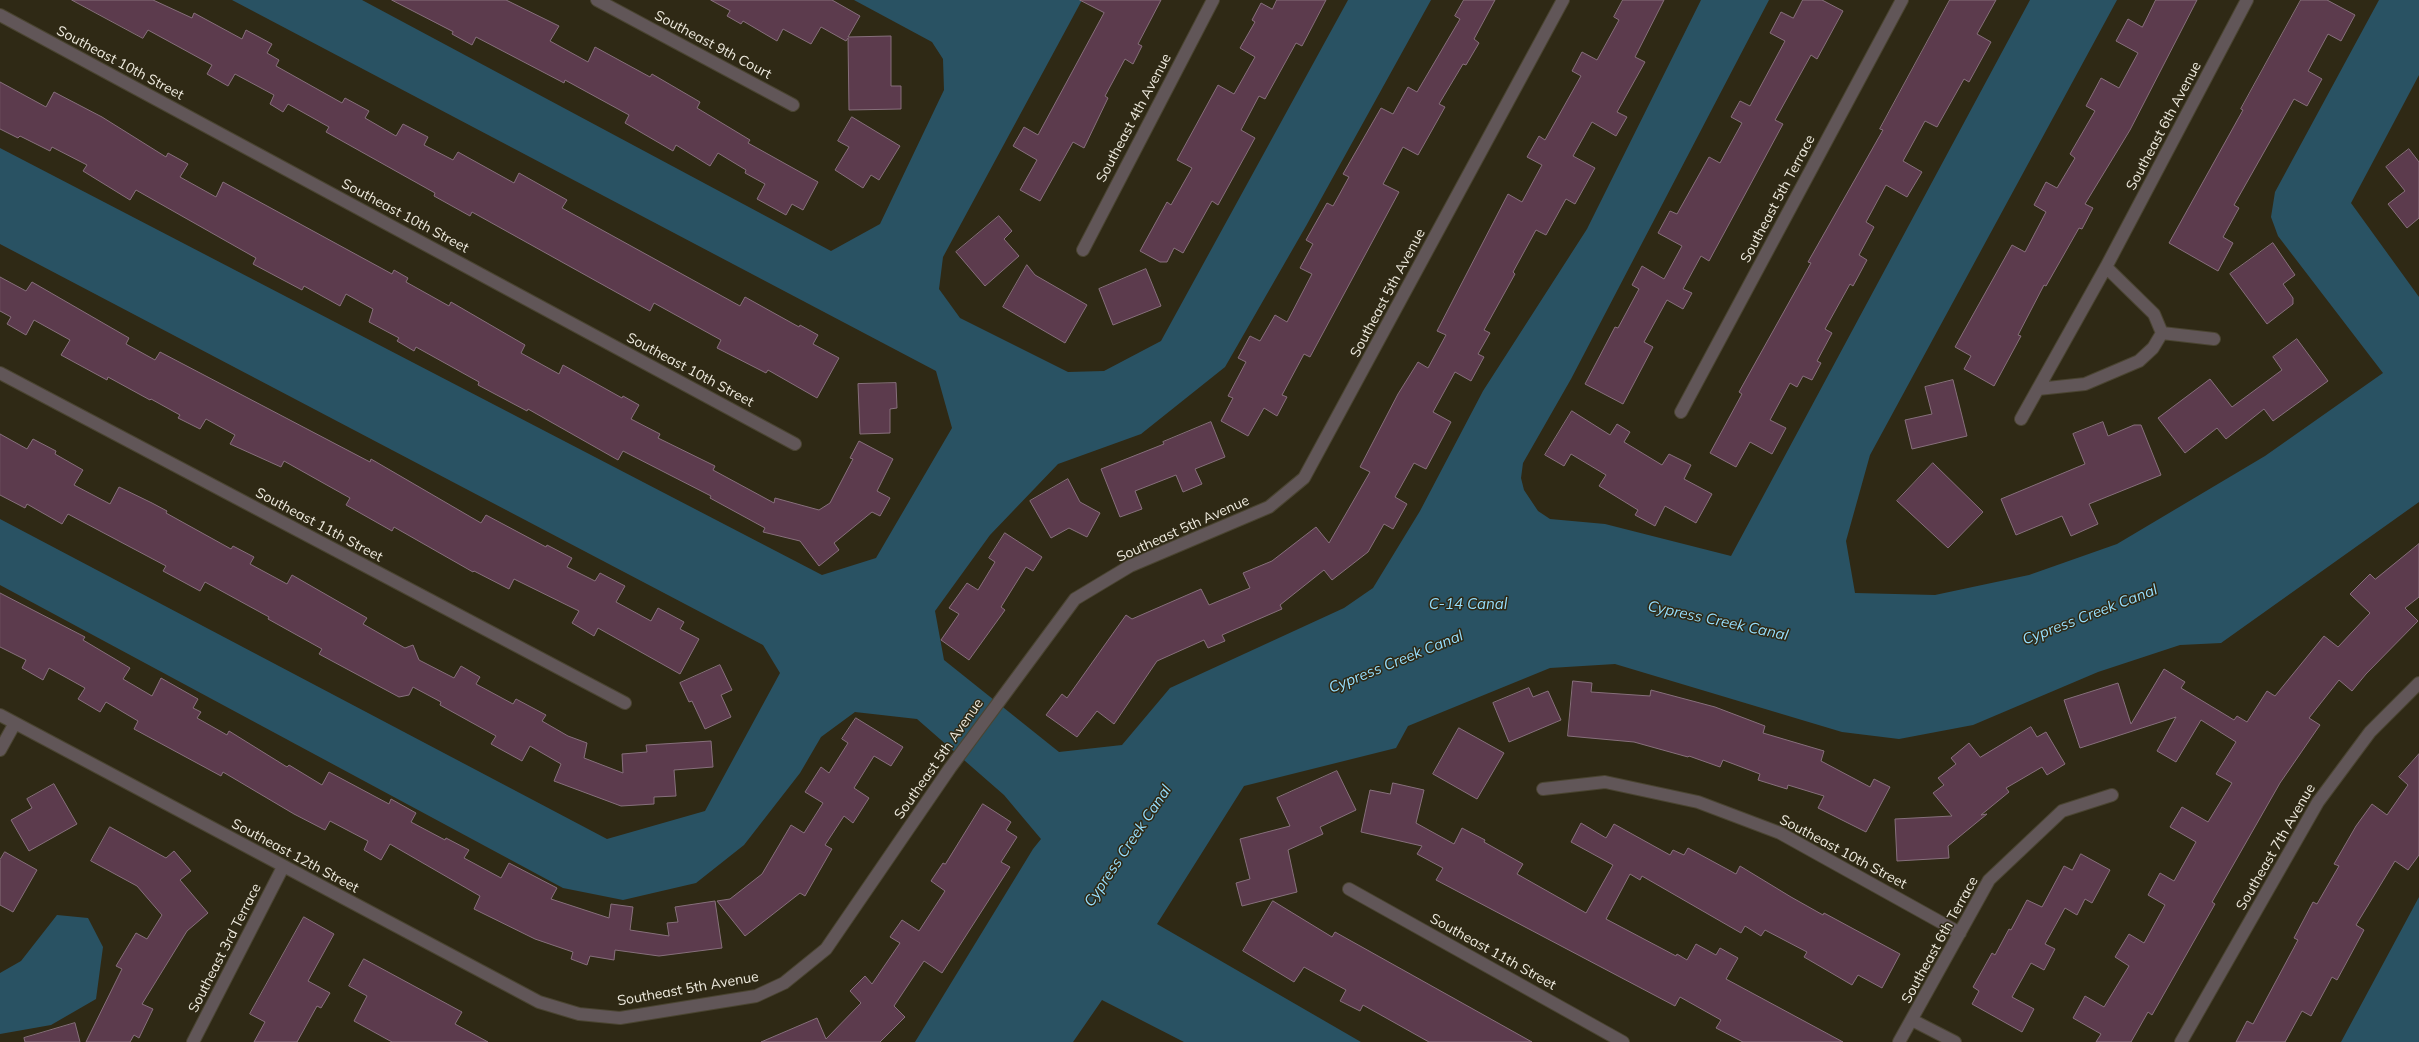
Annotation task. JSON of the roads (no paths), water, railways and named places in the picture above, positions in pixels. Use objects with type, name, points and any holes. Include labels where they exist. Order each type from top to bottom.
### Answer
[{"type":"street","name":"Southeast 9th Court","points":[[597,0],[793,105]]},
{"type":"street","name":"Southeast 4th Avenue","points":[[1083,250],[1213,0]]},
{"type":"street","name":"Southeast 5th Avenue","points":[[579,1014],[620,1018],[756,996],[784,983],[826,949],[950,768],[1075,599],[1130,566],[1268,507],[1304,478],[1563,0]]},
{"type":"street","name":"Southeast 5th Terrace","points":[[1681,412],[1902,0]]},
{"type":"street","name":"Southeast 6th Avenue","points":[[2021,419],[2106,267],[2248,0]]},
{"type":"street","name":"Southeast 10th Street","points":[[0,15],[795,444]]},
{"type":"street","points":[[2106,267],[2154,314],[2162,333]]},
{"type":"street","points":[[2162,333],[2214,339]]},
{"type":"street","points":[[2038,389],[2085,384],[2139,361],[2153,348],[2162,333]]},
{"type":"street","name":"Southeast 11th Street","points":[[0,373],[625,703]]},
{"type":"street","name":"Southeast 7th Avenue","points":[[2181,1042],[2318,802],[2370,732],[2419,683]]},
{"type":"street","name":"Southeast 12th Street","points":[[0,715],[539,1002],[579,1014]]},
{"type":"street","points":[[0,750],[15,723]]},
{"type":"street","name":"Southeast 10th Street","points":[[1543,789],[1605,782],[1698,802],[1780,833],[1960,933]]},
{"type":"street","name":"Southeast 6th Terrace","points":[[1900,1042],[1989,880],[2062,811],[2112,795]]},
{"type":"street","name":"Southeast 3rd Terrace","points":[[192,1042],[283,867]]},
{"type":"street","name":"Southeast 11th Street","points":[[1349,888],[1623,1042]]},
{"type":"street","points":[[1912,1020],[1955,1042]]},
{"type":"water","points":[[232,0],[362,0],[831,251],[880,224],[944,90],[943,59],[932,42],[854,0],[1082,0],[943,257],[939,289],[960,318],[1068,372],[1104,371],[1161,341],[1348,0],[1431,0],[1306,226],[1225,367],[1141,434],[1058,464],[990,535],[935,611],[944,660],[1059,752],[1122,745],[1170,688],[1344,608],[1373,588],[1420,511],[1483,391],[1587,229],[1701,0],[1769,0],[1571,379],[1523,463],[1521,478],[1524,490],[1538,511],[1550,519],[1605,524],[1731,556],[2030,0],[2117,0],[1870,455],[1846,541],[1855,593],[1935,595],[2029,575],[2117,544],[2265,456],[2383,373],[2278,236],[2271,217],[2275,192],[2379,0],[2419,0],[2419,75],[2351,203],[2419,297],[2419,502],[2221,643],[2180,645],[2098,672],[1973,725],[1899,739],[1842,732],[1615,664],[1550,668],[1408,726],[1396,748],[1244,786],[1157,924],[1361,1042],[1184,1042],[1102,1000],[1073,1042],[915,1042],[1033,849],[1041,839],[1004,795],[917,719],[855,712],[821,737],[800,773],[744,845],[696,883],[623,900],[563,888],[0,585],[0,519],[607,839],[705,811],[780,673],[763,645],[0,244],[0,148],[822,575],[876,558],[952,428],[936,371]]},
{"type":"water","points":[[2419,897],[2419,1042],[2341,1042]]},
{"type":"water","points":[[57,915],[88,918],[103,947],[96,999],[51,1025],[0,1034],[0,973],[21,961]]},
{"type":"water label","name":"C-14 Canal","points":[[1468,604]]},
{"type":"water label","name":"Cypress Creek Canal","points":[[2090,615]]},
{"type":"water label","name":"Cypress Creek Canal","points":[[1718,621]]},
{"type":"water label","name":"Cypress Creek Canal","points":[[1396,662]]},
{"type":"water label","name":"Cypress Creek Canal","points":[[1128,846]]}]
